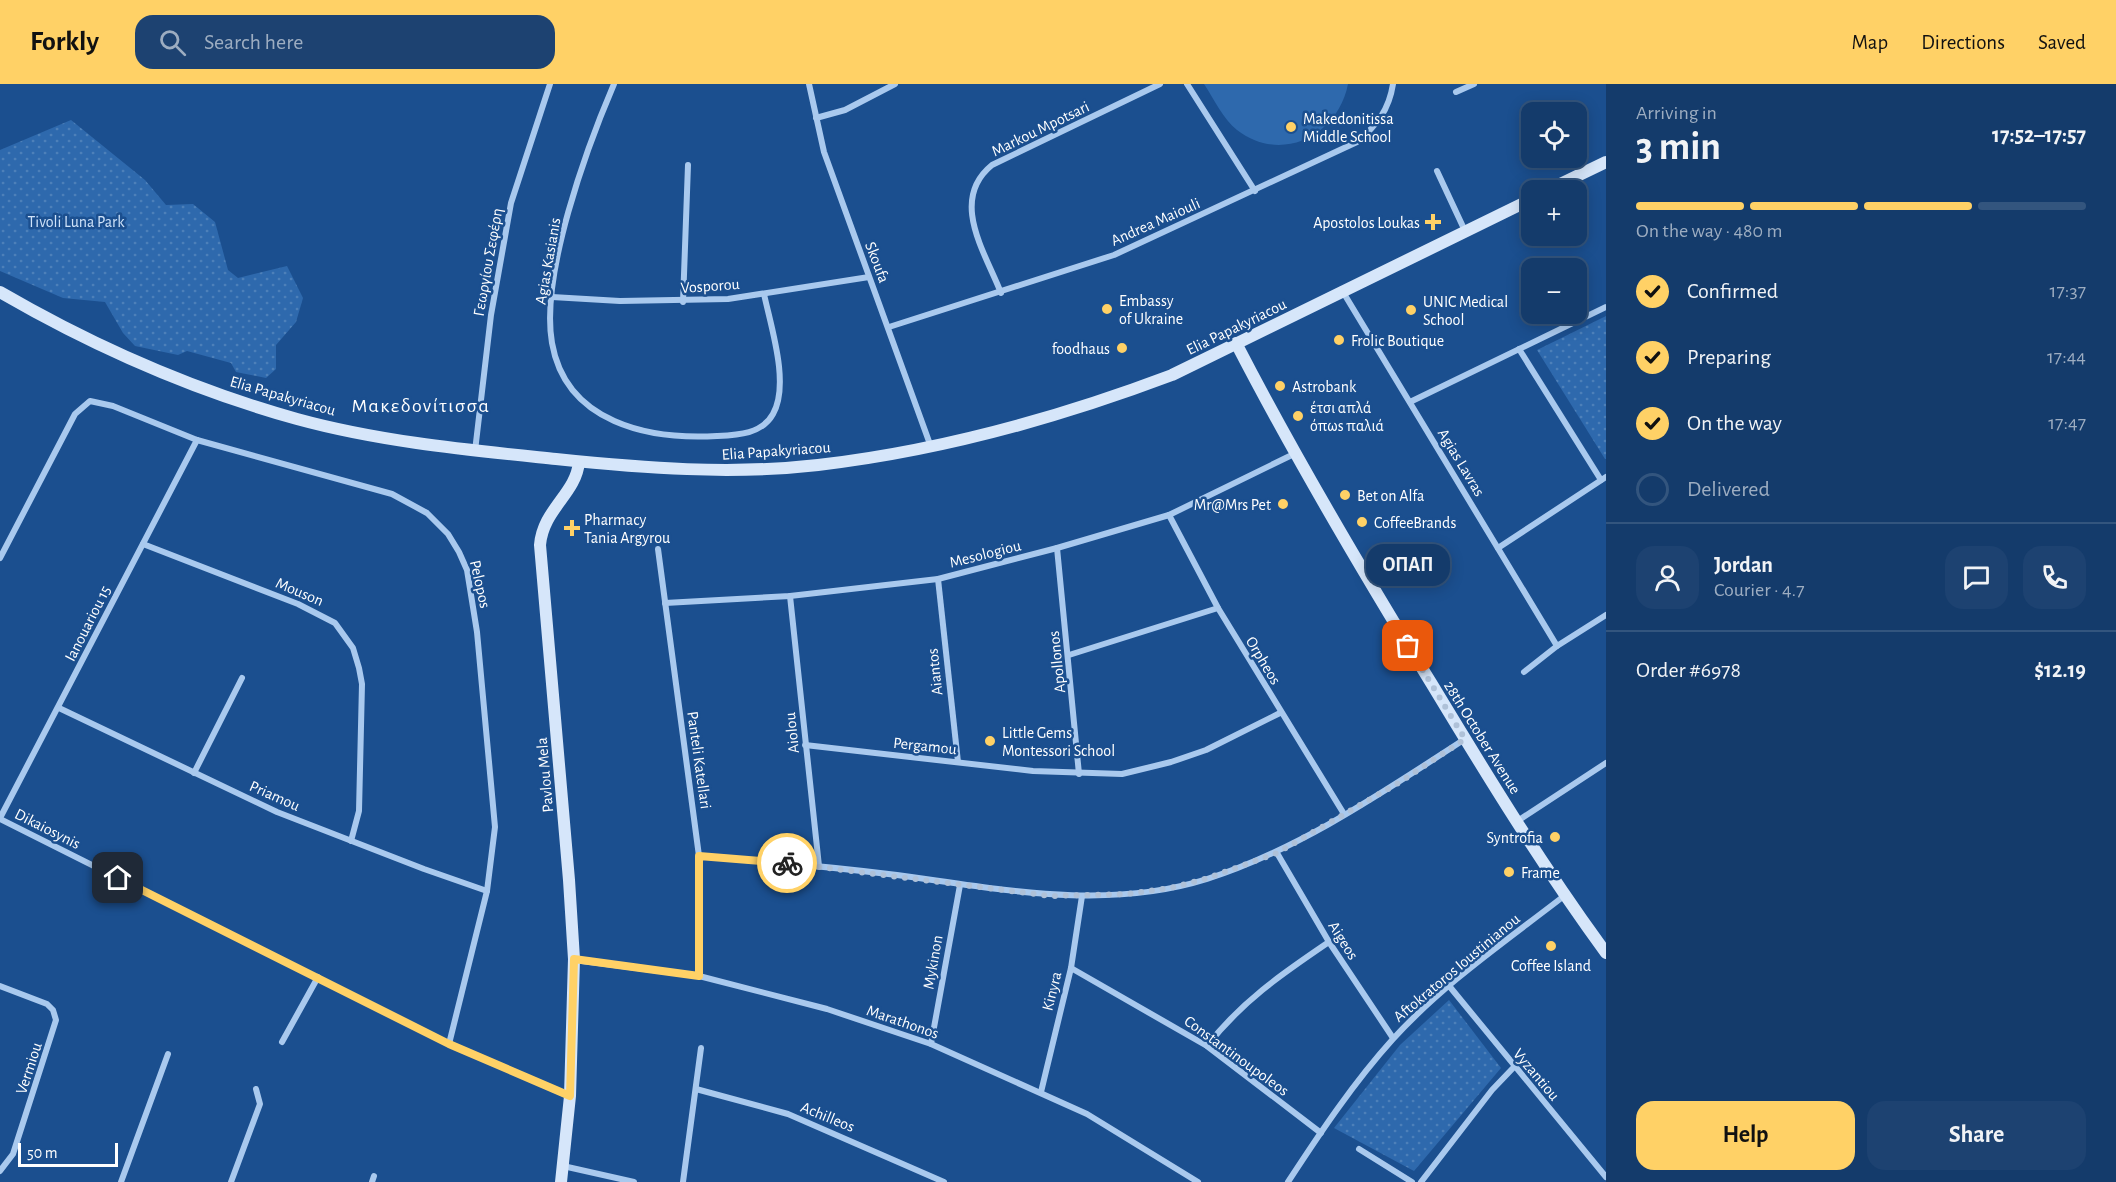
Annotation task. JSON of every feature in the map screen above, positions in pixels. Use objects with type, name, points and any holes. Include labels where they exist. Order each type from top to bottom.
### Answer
[{"type":"main road","points":[[1569,180],[1606,162]]},
{"type":"main road","name":"Elia Papakyriacou","points":[[1,294],[126,357],[237,400],[298,419],[361,433],[475,451],[695,471],[814,465],[931,447],[1118,395],[1172,375],[1521,204]]},
{"type":"main road","name":"28th October Avenue","points":[[1236,344],[1294,454],[1465,739],[1564,896],[1606,953]]},
{"type":"main road","name":"Pavlou Mela","points":[[561,1182],[570,1096],[574,959],[560,770],[539,559],[543,527],[556,504],[573,484],[579,462]]},
{"type":"street","name":"Γεωργίου Σεφέρη","points":[[475,451],[491,315],[511,203],[550,84]]},
{"type":"street","name":"Agias Kasianis","points":[[614,84],[600,117],[572,202],[552,297],[552,345],[563,373],[582,399],[603,415],[628,428],[668,436],[693,438],[755,431],[773,415],[781,394],[764,294]]},
{"type":"street","name":"Skoufa","points":[[809,84],[824,152],[931,447]]},
{"type":"street","points":[[816,118],[845,110],[895,84]]},
{"type":"street","name":"Markou Mpotsari","points":[[1000,293],[971,218],[973,190],[980,177],[992,165],[1160,84]]},
{"type":"street","points":[[1187,84],[1255,191]]},
{"type":"street","name":"Andrea Maiouli","points":[[889,327],[1114,255],[1357,142],[1381,119],[1388,107],[1393,84]]},
{"type":"street","points":[[1456,92],[1474,84]]},
{"type":"street","points":[[683,302],[688,165]]},
{"type":"street","points":[[1437,171],[1466,231]]},
{"type":"street","name":"Vosporou","points":[[552,297],[620,302],[683,302],[764,294],[869,277]]},
{"type":"street","name":"Agias Lavras","points":[[1343,292],[1557,646]]},
{"type":"street","points":[[1410,402],[1606,307]]},
{"type":"street","points":[[1498,548],[1603,479],[1519,349]]},
{"type":"street","name":"Pelopos","points":[[0,558],[75,414],[85,403],[97,401],[197,440],[392,494],[427,513],[448,534],[467,570],[477,632],[495,827],[487,891],[449,1044]]},
{"type":"street","name":"Ianouariou 15","points":[[0,818],[197,440]]},
{"type":"street","name":"Mesologiou","points":[[665,603],[790,596],[938,579],[1057,548],[1168,515],[1294,454]]},
{"type":"street","name":"Orpheos","points":[[1168,515],[1218,609],[1344,814]]},
{"type":"street","name":"Mouson","points":[[143,544],[298,604],[322,615],[343,632],[353,648],[362,684],[359,811],[351,841]]},
{"type":"street","name":"Apollonos","points":[[1057,548],[1079,774]]},
{"type":"street","name":"Panteli Katellari","points":[[658,549],[699,856],[699,976]]},
{"type":"street","name":"Aiantos","points":[[938,579],[958,762]]},
{"type":"street","name":"Aiolou","points":[[790,596],[819,866]]},
{"type":"street","points":[[1069,655],[1218,609]]},
{"type":"street","points":[[1524,672],[1557,646],[1606,615]]},
{"type":"street","points":[[194,773],[242,678]]},
{"type":"street","name":"Priamou","points":[[58,708],[277,812],[487,891]]},
{"type":"street","name":"Pergamou","points":[[806,745],[1079,774],[1122,774],[1171,762],[1206,750],[1280,713]]},
{"type":"street","points":[[699,856],[819,866],[1051,896],[1082,896],[1170,888],[1205,879],[1277,853],[1465,739]]},
{"type":"street","points":[[1516,822],[1606,763]]},
{"type":"street","name":"Dikaiosynis","points":[[0,818],[449,1044],[570,1096]]},
{"type":"street","name":"Aigeos","points":[[1277,853],[1329,942],[1393,1038]]},
{"type":"street","name":"Mykinon","points":[[931,1044],[960,885]]},
{"type":"street","name":"Kinyra","points":[[1041,1092],[1071,968],[1082,896]]},
{"type":"street","name":"Aftokratoros Ioustinianou","points":[[1288,1182],[1321,1133],[1393,1038],[1450,987],[1564,896]]},
{"type":"street","points":[[1207,1046],[1230,1017],[1252,996],[1329,942]]},
{"type":"street","name":"Marathonos","points":[[574,959],[699,976],[827,1009],[931,1044],[1087,1114],[1198,1182]]},
{"type":"street","name":"Constantinoupoleos","points":[[1071,968],[1207,1046],[1321,1133]]},
{"type":"street","points":[[282,1042],[318,977]]},
{"type":"street","name":"Vermiou","points":[[0,986],[47,1004],[56,1016],[54,1031],[13,1154],[0,1171]]},
{"type":"street","name":"Vyzantiou","points":[[1450,987],[1606,1177]]},
{"type":"street","points":[[683,1182],[701,1048]]},
{"type":"street","points":[[121,1182],[168,1054]]},
{"type":"street","points":[[1421,1182],[1492,1090],[1514,1067]]},
{"type":"street","points":[[231,1182],[260,1104],[256,1089]]},
{"type":"street","name":"Achilleos","points":[[696,1089],[788,1114],[944,1182]]},
{"type":"street","points":[[1359,1149],[1412,1182]]},
{"type":"street","points":[[563,1166],[634,1182]]},
{"type":"green space","name":"Makedonitissa Middle School","points":[[1204,84],[1348,84],[1333,118],[1320,130],[1305,139],[1289,144],[1272,144],[1254,140],[1237,130],[1223,115]]},
{"type":"green space","name":"Tivoli Luna Park","points":[[71,120],[145,180],[166,205],[193,204],[215,222],[228,270],[238,278],[287,266],[303,298],[296,322],[276,345],[276,369],[266,378],[236,372],[231,363],[187,351],[178,355],[135,346],[123,333],[105,302],[63,298],[0,271],[0,150]]},
{"type":"green space","points":[[1606,316],[1606,459],[1605,459],[1537,350]]},
{"type":"green space","points":[[1449,1000],[1501,1068],[1414,1171],[1334,1128],[1400,1045]]},
{"type":"way so far","points":[[787,863],[1051,896],[1126,894],[1170,888],[1236,869],[1277,853],[1400,782],[1465,739],[1408,646]]},
{"type":"place","name":"Makedonitissa Middle School","points":[[1291,127]]},
{"type":"place","name":"Apostolos Loukas","points":[[1433,222]]},
{"type":"place","name":"Embassy of Ukraine","points":[[1107,309]]},
{"type":"place","name":"UNIC Medical School","points":[[1411,310]]},
{"type":"place","name":"Frolic Boutique","points":[[1339,340]]},
{"type":"place","name":"foodhaus","points":[[1122,348]]},
{"type":"place","name":"Astrobank","points":[[1280,386]]},
{"type":"place","name":"έτσι απλά όπωs παλιά","points":[[1298,416]]},
{"type":"place","name":"Bet on Alfa","points":[[1345,495]]},
{"type":"place","name":"Mr@Mrs Pet","points":[[1283,504]]},
{"type":"place","name":"CoffeeBrands","points":[[1362,522]]},
{"type":"place","name":"Pharmacy Tania Argyrou","points":[[572,528]]},
{"type":"place","name":"ΟΠΑΠ","points":[[1408,646]]},
{"type":"place","name":"Little Gems Montessori School","points":[[990,741]]},
{"type":"place","name":"Syntrofia","points":[[1555,837]]},
{"type":"place","name":"Frame","points":[[1509,872]]},
{"type":"place","name":"Coffee Island","points":[[1551,946]]},
{"type":"district","name":"Μακεδονίτισσα","points":[[421,405]]},
{"type":"route","points":[[118,878],[449,1044],[570,1096],[574,959],[699,976],[699,856],[787,863]]}]
